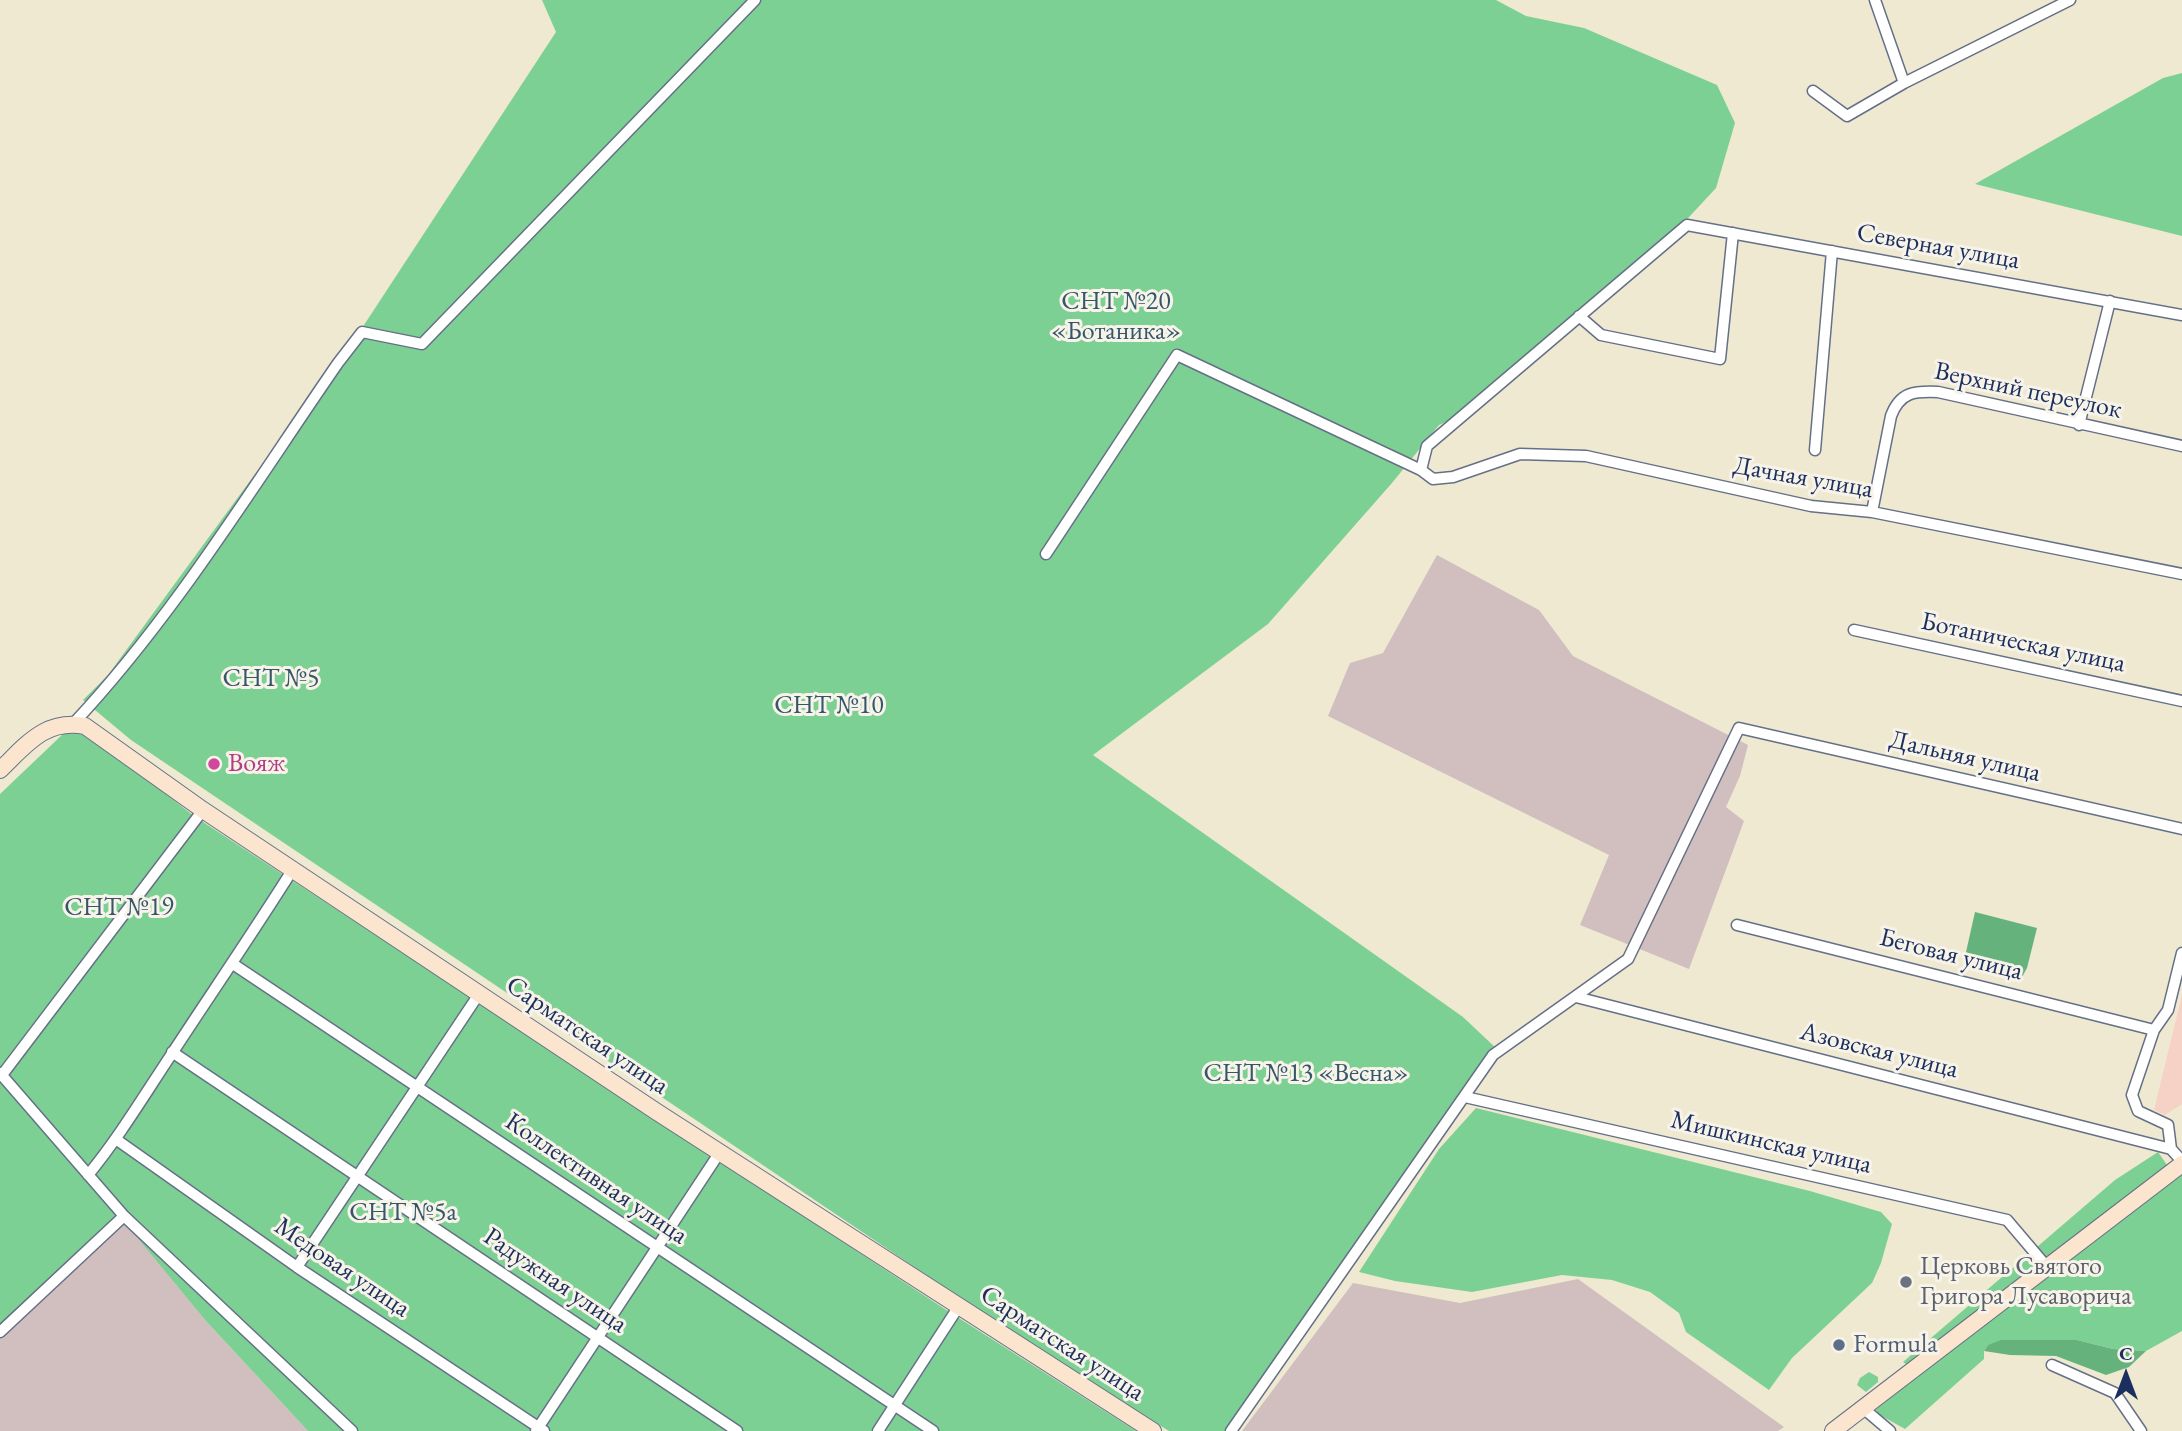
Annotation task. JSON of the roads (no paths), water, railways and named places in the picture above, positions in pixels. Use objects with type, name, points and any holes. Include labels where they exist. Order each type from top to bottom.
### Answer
[{"type":"main road","points":[[0,770],[40,733],[61,725],[74,724]]},
{"type":"main road","name":"Сарматская улица","points":[[74,724],[85,726],[203,810],[479,994],[1153,1431]]},
{"type":"main road","points":[[1833,1431],[2182,1162]]},
{"type":"street","points":[[74,724],[126,666],[165,614],[362,332],[422,344],[755,0]]},
{"type":"street","points":[[1875,0],[1904,83]]},
{"type":"street","points":[[1813,91],[1847,116],[1904,83],[2070,0]]},
{"type":"street","name":"Северная улица","points":[[1579,316],[1686,225],[2182,315]]},
{"type":"street","points":[[1046,554],[1177,355],[1421,470],[1427,446],[1579,316],[1601,335],[1720,359],[1733,233]]},
{"type":"street","points":[[1815,450],[1832,251]]},
{"type":"street","points":[[2079,425],[2110,301]]},
{"type":"street","name":"Верхний переулок","points":[[1872,512],[1896,403],[1905,396],[1919,392],[1938,393],[2182,446]]},
{"type":"street","name":"Дачная улица","points":[[1421,470],[1433,479],[1453,477],[1520,453],[1586,456],[1811,506],[1872,512],[2182,574]]},
{"type":"street","name":"Ботаническая улица","points":[[1854,630],[2182,701]]},
{"type":"street","name":"Дальняя улица","points":[[1576,997],[1628,959],[1739,728],[2182,829]]},
{"type":"street","points":[[203,810],[1,1074],[124,1216],[352,1431]]},
{"type":"street","points":[[88,1175],[117,1140],[293,869]]},
{"type":"street","name":"Беговая улица","points":[[1737,925],[2154,1030]]},
{"type":"street","points":[[2182,953],[2168,1010],[2154,1030],[2132,1095],[2138,1111],[2168,1125],[2171,1149],[2182,1162]]},
{"type":"street","name":"Коллективная улица","points":[[233,964],[933,1431]]},
{"type":"street","points":[[297,1267],[479,994]]},
{"type":"street","points":[[1231,1431],[1493,1055],[1576,997]]},
{"type":"street","name":"Азовская улица","points":[[1576,997],[2171,1149]]},
{"type":"street","name":"Радужная улица","points":[[172,1052],[737,1431]]},
{"type":"street","name":"Мишкинская улица","points":[[1465,1097],[2007,1220],[2047,1267]]},
{"type":"street","name":"Медовая улица","points":[[117,1140],[297,1267],[539,1430]]},
{"type":"street","points":[[539,1430],[720,1152]]},
{"type":"street","points":[[0,1332],[124,1216]]},
{"type":"street","points":[[878,1431],[959,1306]]},
{"type":"street","points":[[2052,1365],[2115,1393],[2141,1431]]},
{"type":"street","points":[[1863,1408],[1890,1431]]},
{"type":"place","name":"Вояж","points":[[214,764]]},
{"type":"place","name":"Церковь Святого Григора Лусаворича","points":[[1906,1282]]},
{"type":"place","name":"Formula","points":[[1839,1345]]},
{"type":"park label","name":"СНТ №20 «Ботаника»","points":[[1116,317]]},
{"type":"park label","name":"СНТ №5","points":[[271,679]]},
{"type":"park label","name":"СНТ №10","points":[[829,706]]},
{"type":"park label","name":"СНТ №19","points":[[119,908]]},
{"type":"park label","name":"СНТ №13 «Весна»","points":[[1306,1074]]},
{"type":"park label","name":"СНТ №5а","points":[[403,1213]]}]
